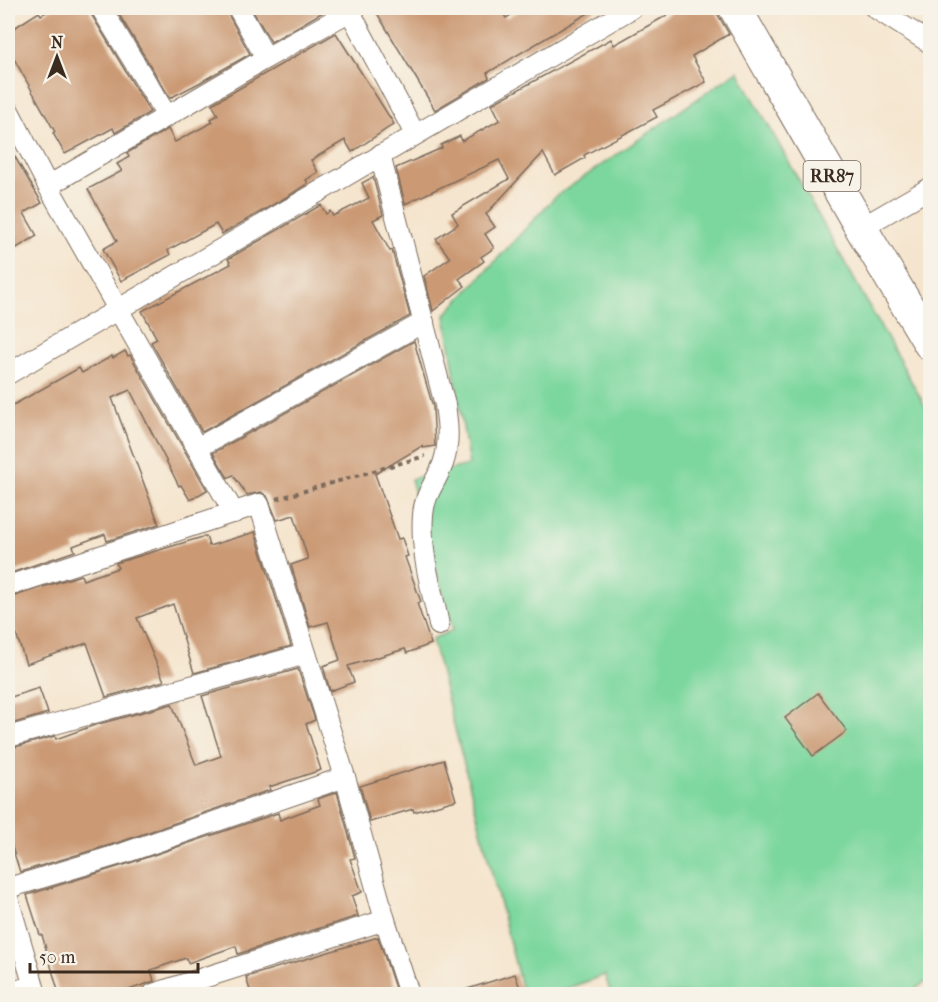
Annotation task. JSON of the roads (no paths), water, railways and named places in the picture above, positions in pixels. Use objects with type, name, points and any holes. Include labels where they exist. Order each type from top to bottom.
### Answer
[{"type":"main road","name":"RR87","points":[[735,8],[930,344]]},
{"type":"street","points":[[101,8],[167,116]]},
{"type":"street","points":[[238,8],[266,57]]},
{"type":"street","points":[[8,374],[632,8]]},
{"type":"street","points":[[875,8],[930,43]]},
{"type":"street","points":[[48,186],[351,9],[415,134]]},
{"type":"street","points":[[8,109],[117,310],[234,513]]},
{"type":"street","points":[[380,155],[445,405],[447,449],[427,495],[423,515],[425,552],[439,625]]},
{"type":"street","points":[[861,228],[930,188]]},
{"type":"street","points":[[197,448],[424,322]]},
{"type":"street","points":[[9,584],[259,504],[345,777],[385,920],[409,994]]},
{"type":"street","points":[[8,737],[306,654]]},
{"type":"street","points":[[8,888],[124,853],[345,777]]},
{"type":"street","points":[[8,898],[34,990],[8,993]]},
{"type":"street","points":[[153,994],[385,920]]}]
